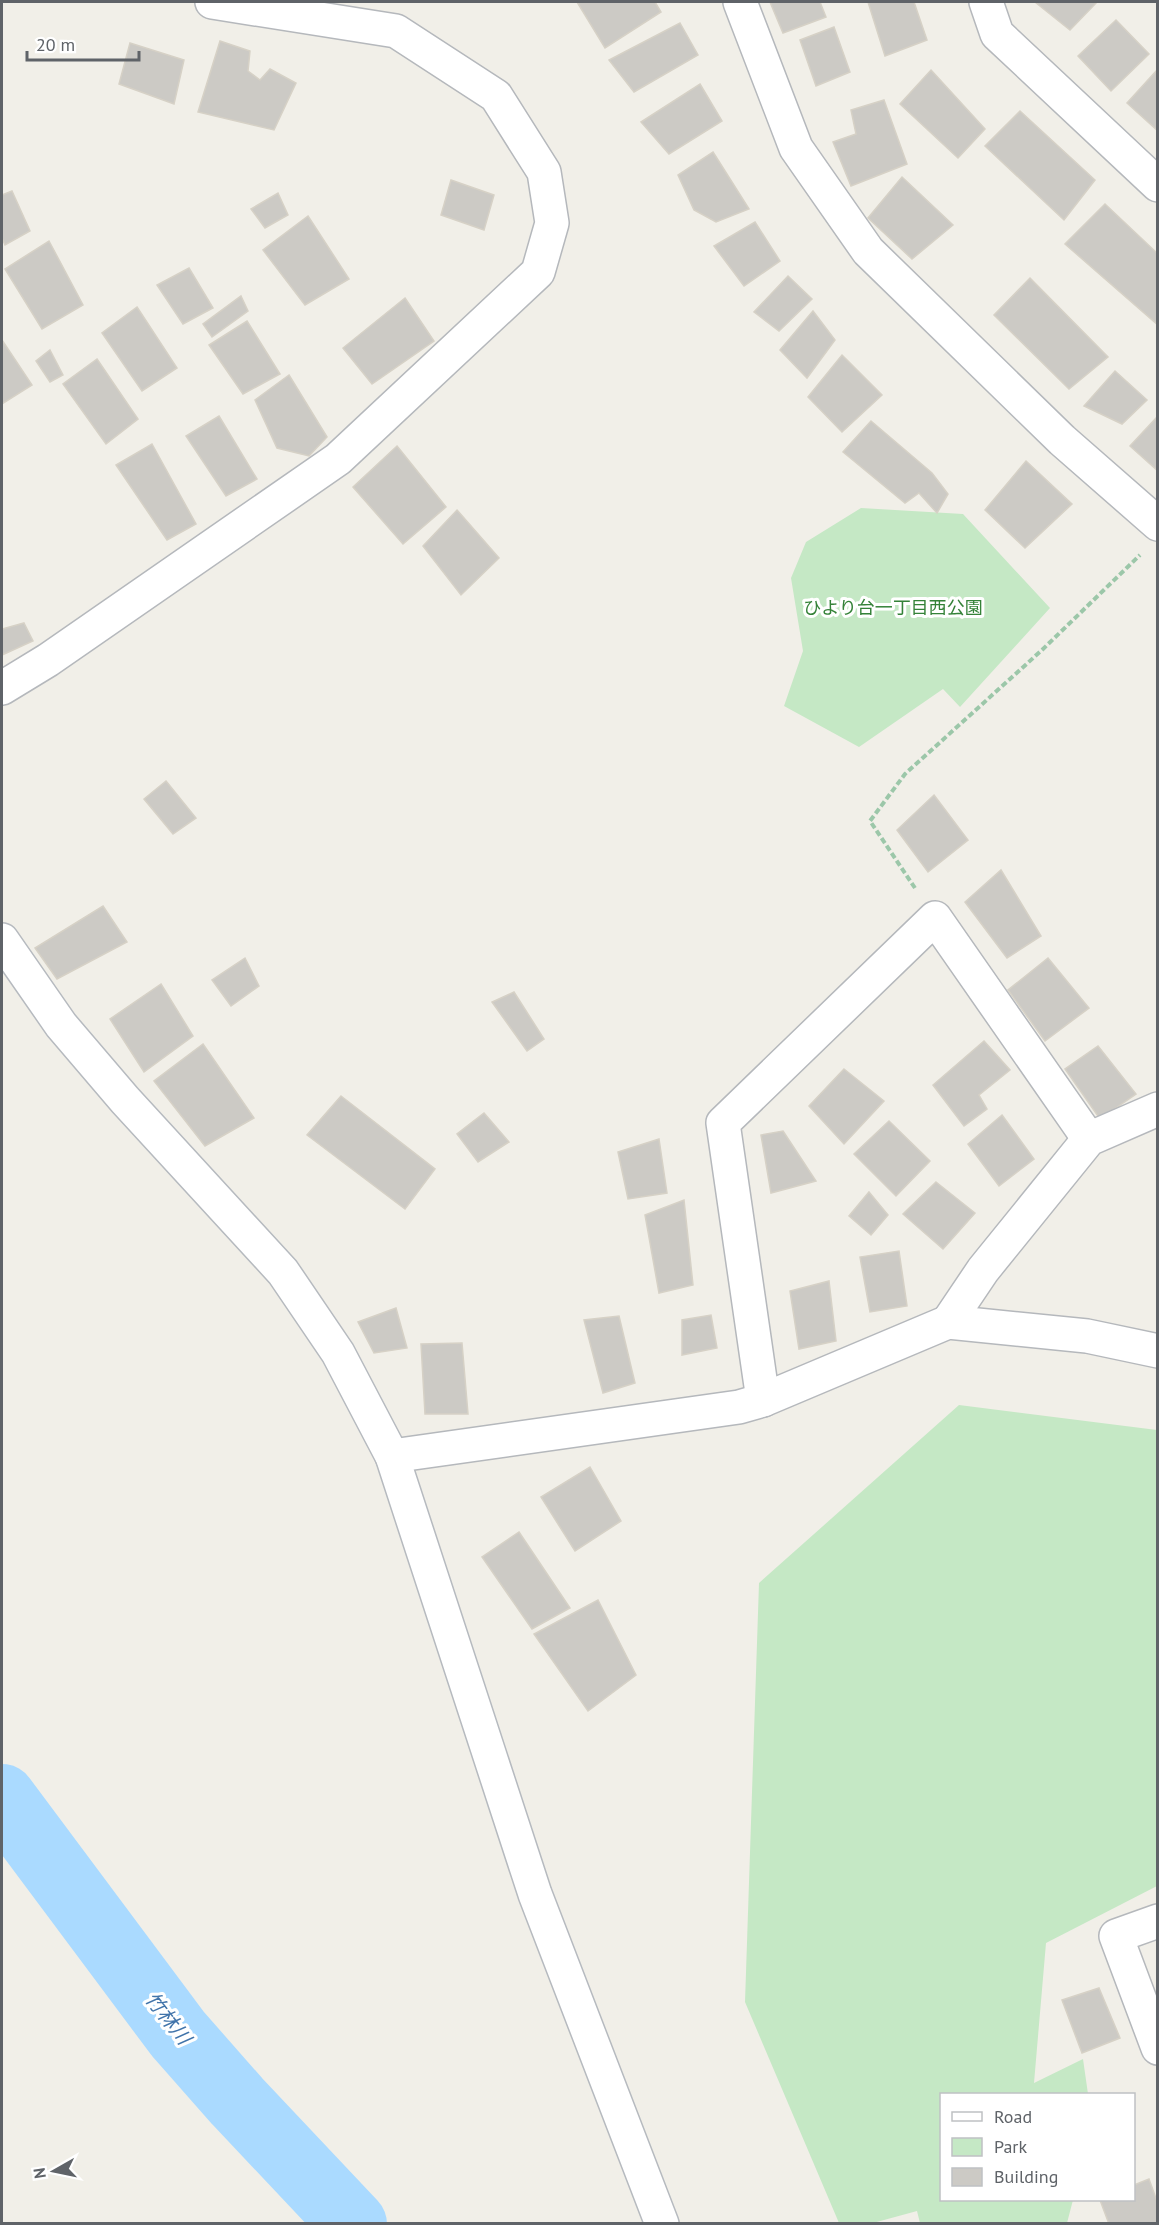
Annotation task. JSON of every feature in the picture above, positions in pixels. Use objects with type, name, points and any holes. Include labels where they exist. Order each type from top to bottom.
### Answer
[{"type":"street","points":[[2,688],[48,660],[338,459],[538,272],[552,224],[543,171],[495,96],[396,31],[212,2]]},
{"type":"street","points":[[740,2],[796,148],[868,250],[1062,440],[1158,524]]},
{"type":"street","points":[[986,2],[998,34],[1158,185]]},
{"type":"street","points":[[763,1400],[723,1123],[935,918],[1089,1139]]},
{"type":"street","points":[[2,940],[61,1025],[124,1100],[283,1272],[338,1353],[392,1456],[535,1894],[662,2223]]},
{"type":"street","points":[[948,1322],[982,1270],[1089,1139],[1158,1109]]},
{"type":"street","points":[[392,1456],[739,1407],[763,1400],[948,1322],[1087,1336],[1158,1351]]},
{"type":"street","points":[[1158,1921],[1116,1936],[1158,2048]]},
{"type":"path","points":[[935,918],[870,821],[905,774],[1042,650],[1141,554]]},
{"type":"green space","name":"ひより台一丁目西公園","points":[[861,508],[963,514],[1050,608],[960,707],[943,689],[859,747],[784,706],[803,651],[791,578],[806,542]]},
{"type":"green space","points":[[959,1405],[1157,1430],[1157,1886],[1046,1943],[1034,2083],[1083,2059],[1088,2093],[940,2093],[940,2201],[1073,2201],[1067,2223],[920,2223],[917,2211],[873,2223],[839,2223],[745,2002],[759,1583]]},
{"type":"building","points":[[577,2],[655,2],[661,12],[605,48]]},
{"type":"building","points":[[770,2],[820,2],[826,17],[783,33]]},
{"type":"building","points":[[868,2],[914,2],[927,40],[885,56]]},
{"type":"building","points":[[1035,2],[1097,2],[1070,30]]},
{"type":"building","points":[[1116,20],[1149,54],[1111,91],[1078,56]]},
{"type":"building","points":[[680,23],[698,55],[634,92],[609,60]]},
{"type":"building","points":[[834,27],[850,72],[816,86],[800,40]]},
{"type":"building","points":[[220,41],[250,51],[248,71],[260,80],[270,69],[296,83],[274,130],[198,112]]},
{"type":"building","points":[[130,43],[184,60],[174,104],[119,84]]},
{"type":"building","points":[[1158,69],[1158,131],[1127,103]]},
{"type":"building","points":[[931,70],[985,129],[958,158],[900,104]]},
{"type":"building","points":[[700,84],[722,121],[669,154],[641,122]]},
{"type":"building","points":[[884,100],[907,164],[851,186],[833,142],[856,134],[851,110]]},
{"type":"building","points":[[1020,111],[1095,180],[1064,220],[985,146]]},
{"type":"building","points":[[713,152],[749,209],[716,222],[694,210],[678,175]]},
{"type":"building","points":[[902,177],[953,225],[912,259],[868,218]]},
{"type":"building","points":[[451,180],[494,195],[484,230],[441,215]]},
{"type":"building","points":[[12,191],[30,231],[5,245],[2,238],[2,195]]},
{"type":"building","points":[[278,193],[288,215],[265,228],[251,209]]},
{"type":"building","points":[[1105,204],[1158,254],[1158,325],[1065,244]]},
{"type":"building","points":[[308,216],[349,279],[305,305],[263,250]]},
{"type":"building","points":[[755,222],[780,261],[744,286],[714,246]]},
{"type":"building","points":[[49,241],[83,305],[42,329],[5,269]]},
{"type":"building","points":[[189,268],[213,308],[183,324],[157,285]]},
{"type":"building","points":[[788,276],[812,299],[779,331],[754,312]]},
{"type":"building","points":[[1030,278],[1108,357],[1069,389],[994,315]]},
{"type":"building","points":[[241,296],[248,311],[212,337],[203,324]]},
{"type":"building","points":[[405,298],[434,341],[372,384],[343,348]]},
{"type":"building","points":[[137,307],[177,368],[142,391],[102,333]]},
{"type":"building","points":[[813,311],[835,340],[807,378],[780,350]]},
{"type":"building","points":[[247,321],[280,374],[243,394],[209,345]]},
{"type":"building","points":[[2,340],[32,385],[2,404]]},
{"type":"building","points":[[50,350],[63,375],[50,382],[36,361]]},
{"type":"building","points":[[842,355],[882,395],[842,432],[808,397]]},
{"type":"building","points":[[97,359],[138,419],[106,444],[63,384]]},
{"type":"building","points":[[1115,371],[1147,400],[1122,424],[1084,406]]},
{"type":"building","points":[[289,375],[327,437],[309,456],[277,448],[255,400]]},
{"type":"building","points":[[219,416],[257,479],[226,496],[186,436]]},
{"type":"building","points":[[1158,416],[1158,471],[1130,446]]},
{"type":"building","points":[[871,421],[932,473],[948,494],[937,513],[919,493],[905,503],[843,452]]},
{"type":"building","points":[[152,444],[196,524],[167,540],[116,465]]},
{"type":"building","points":[[397,446],[446,507],[403,544],[353,487]]},
{"type":"building","points":[[1026,461],[1072,504],[1025,548],[985,510]]},
{"type":"building","points":[[457,510],[499,558],[461,595],[423,546]]},
{"type":"building","points":[[24,623],[33,641],[2,655],[2,629]]},
{"type":"building","points":[[166,781],[196,818],[173,834],[144,799]]},
{"type":"building","points":[[934,795],[968,840],[928,872],[897,830]]},
{"type":"building","points":[[1001,870],[1041,936],[1007,958],[965,902]]},
{"type":"building","points":[[103,906],[127,942],[57,979],[35,948]]},
{"type":"building","points":[[245,958],[259,986],[231,1006],[212,980]]},
{"type":"building","points":[[1048,958],[1089,1008],[1045,1041],[1008,990]]},
{"type":"building","points":[[161,984],[193,1036],[144,1072],[110,1019]]},
{"type":"building","points":[[514,992],[544,1039],[527,1051],[492,1002]]},
{"type":"building","points":[[984,1041],[1010,1070],[979,1095],[987,1109],[964,1126],[933,1085]]},
{"type":"building","points":[[203,1044],[254,1118],[205,1146],[154,1081]]},
{"type":"building","points":[[1098,1046],[1136,1094],[1100,1119],[1065,1069]]},
{"type":"building","points":[[844,1069],[884,1101],[844,1144],[809,1106]]},
{"type":"building","points":[[341,1096],[435,1169],[405,1209],[307,1135]]},
{"type":"building","points":[[484,1113],[509,1142],[478,1162],[457,1134]]},
{"type":"building","points":[[1002,1115],[1034,1159],[999,1186],[968,1144]]},
{"type":"building","points":[[889,1121],[930,1161],[896,1196],[854,1154]]},
{"type":"building","points":[[783,1131],[816,1181],[771,1193],[761,1135]]},
{"type":"building","points":[[659,1139],[667,1193],[628,1199],[618,1152]]},
{"type":"building","points":[[936,1182],[975,1213],[943,1249],[903,1214]]},
{"type":"building","points":[[869,1192],[888,1215],[871,1235],[849,1216]]},
{"type":"building","points":[[684,1200],[693,1285],[659,1293],[645,1215]]},
{"type":"building","points":[[899,1251],[907,1306],[870,1312],[860,1257]]},
{"type":"building","points":[[829,1281],[836,1341],[799,1349],[790,1291]]},
{"type":"building","points":[[396,1308],[407,1348],[374,1353],[358,1322]]},
{"type":"building","points":[[711,1315],[717,1348],[682,1355],[682,1320]]},
{"type":"building","points":[[619,1316],[635,1383],[603,1393],[584,1320]]},
{"type":"building","points":[[462,1343],[468,1414],[425,1414],[421,1344]]},
{"type":"building","points":[[590,1467],[621,1521],[575,1551],[541,1497]]},
{"type":"building","points":[[519,1532],[570,1608],[532,1629],[482,1557]]},
{"type":"building","points":[[598,1600],[636,1675],[588,1711],[534,1634]]},
{"type":"building","points":[[1099,1988],[1120,2038],[1082,2053],[1062,2000]]},
{"type":"building","points":[[1149,2179],[1158,2204],[1158,2224],[1109,2224],[1100,2201],[1135,2201],[1135,2185]]},
{"type":"waterway","name":"竹林川","points":[[2,1798],[178,2034],[237,2101],[353,2224]]}]
